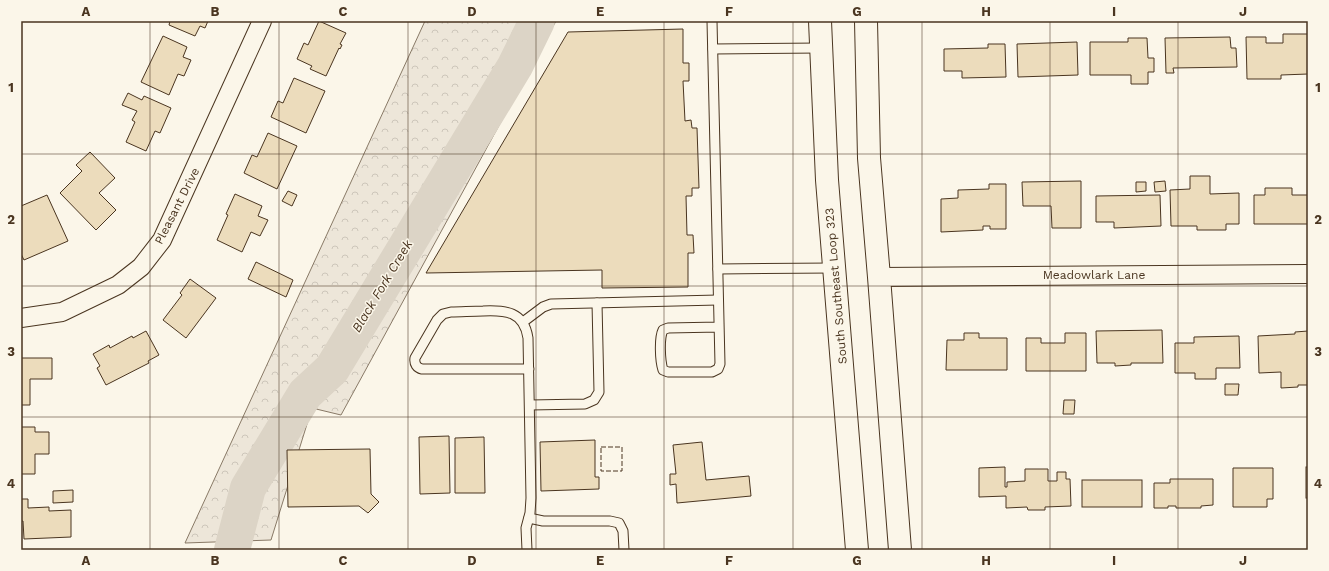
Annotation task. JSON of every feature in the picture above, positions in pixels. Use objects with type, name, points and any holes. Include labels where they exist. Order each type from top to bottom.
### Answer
[{"type":"highway","name":"South Southeast Loop 323","points":[[820,21],[827,180],[857,550]]},
{"type":"highway","points":[[866,21],[869,158],[900,550]]},
{"type":"street","name":"Pleasant Drive","points":[[21,318],[62,312],[118,284],[141,267],[162,240],[262,21]]},
{"type":"street","name":"Meadowlark Lane","points":[[879,277],[1308,274]]},
{"type":"lane","points":[[712,21],[720,364],[718,369],[712,372],[668,372],[663,370],[661,365],[661,335],[663,330],[668,328],[719,327]]},
{"type":"lane","points":[[713,49],[821,48]]},
{"type":"lane","points":[[718,269],[834,268]]},
{"type":"lane","points":[[523,322],[543,307],[551,304],[718,300]]},
{"type":"lane","points":[[530,405],[585,404],[594,400],[599,392],[597,303]]},
{"type":"lane","points":[[527,550],[526,528],[532,498],[530,405],[529,369],[528,338],[527,330],[523,322],[510,313],[500,310],[451,312],[443,314],[437,320],[414,362],[418,368],[422,370],[529,369]]},
{"type":"lane","points":[[529,518],[543,521],[610,521],[619,523],[623,531],[624,550]]},
{"type":"green space","points":[[425,21],[556,21],[341,415],[312,408],[271,540],[185,543]]},
{"type":"building","points":[[170,21],[208,21],[205,28],[200,26],[195,36],[169,25]]},
{"type":"building","points":[[319,21],[346,33],[340,44],[342,45],[340,49],[339,48],[326,76],[310,69],[312,66],[297,59],[304,43],[308,45]]},
{"type":"building","points":[[683,29],[683,63],[689,63],[689,81],[683,81],[685,121],[691,120],[692,128],[697,128],[699,188],[692,188],[692,196],[686,196],[687,235],[693,235],[694,253],[688,253],[688,287],[602,288],[602,270],[426,273],[568,32]]},
{"type":"building","points":[[1283,34],[1308,34],[1308,74],[1281,75],[1281,79],[1247,79],[1246,37],[1266,37],[1266,43],[1283,43]]},
{"type":"building","points":[[163,36],[187,47],[183,57],[191,60],[184,76],[178,74],[169,95],[141,82]]},
{"type":"building","points":[[1230,37],[1231,48],[1236,48],[1237,67],[1173,68],[1174,73],[1166,73],[1165,38]]},
{"type":"building","points":[[1128,38],[1147,38],[1148,58],[1154,58],[1154,72],[1148,72],[1148,84],[1131,84],[1131,75],[1090,75],[1090,42],[1128,42]]},
{"type":"building","points":[[1077,42],[1078,75],[1018,77],[1017,44]]},
{"type":"building","points":[[988,44],[1005,44],[1006,77],[962,78],[962,71],[944,71],[944,49],[988,48]]},
{"type":"building","points":[[294,78],[325,91],[306,133],[271,117],[278,101],[283,103]]},
{"type":"building","points":[[128,93],[142,100],[144,96],[171,108],[160,133],[155,131],[146,151],[126,142],[135,122],[132,120],[137,111],[122,105]]},
{"type":"building","points":[[268,133],[297,146],[277,189],[244,173],[252,155],[257,157]]},
{"type":"building","points":[[90,152],[115,178],[99,193],[116,210],[96,230],[60,193],[82,171],[76,165]]},
{"type":"building","points":[[1190,176],[1210,176],[1210,194],[1239,193],[1239,224],[1226,224],[1226,230],[1197,230],[1197,226],[1171,226],[1170,190],[1190,189]]},
{"type":"building","points":[[1081,181],[1081,228],[1052,228],[1051,206],[1023,206],[1022,182]]},
{"type":"building","points":[[1165,181],[1166,191],[1155,192],[1154,182]]},
{"type":"building","points":[[1136,182],[1146,182],[1146,191],[1136,192]]},
{"type":"building","points":[[989,184],[1006,184],[1006,229],[990,229],[990,226],[983,226],[983,230],[941,232],[941,199],[958,198],[958,190],[989,189]]},
{"type":"building","points":[[1265,188],[1292,188],[1292,195],[1308,195],[1308,224],[1254,224],[1254,195],[1265,195]]},
{"type":"building","points":[[288,191],[297,195],[292,206],[282,201]]},
{"type":"building","points":[[235,194],[262,206],[258,216],[268,220],[260,236],[251,232],[242,252],[217,240]]},
{"type":"building","points":[[47,195],[68,241],[24,260],[21,254],[21,206]]},
{"type":"building","points":[[1160,195],[1161,226],[1114,228],[1114,222],[1096,222],[1096,196]]},
{"type":"building","points":[[256,262],[293,280],[286,297],[248,279]]},
{"type":"building","points":[[190,279],[216,298],[186,338],[163,320],[182,295],[180,293]]},
{"type":"building","points":[[1162,330],[1163,363],[1131,363],[1131,365],[1115,366],[1115,363],[1097,363],[1096,331]]},
{"type":"building","points":[[146,331],[159,355],[148,361],[149,363],[106,385],[97,368],[100,366],[93,354],[109,345],[110,348],[132,336],[133,338]]},
{"type":"building","points":[[1308,331],[1308,385],[1281,388],[1281,372],[1259,373],[1258,336],[1295,334],[1295,332]]},
{"type":"building","points":[[964,333],[979,333],[979,338],[1007,338],[1007,370],[946,370],[947,340],[964,340]]},
{"type":"building","points":[[1065,333],[1086,333],[1086,371],[1026,371],[1026,338],[1041,338],[1041,343],[1065,343]]},
{"type":"building","points":[[1239,336],[1240,368],[1216,368],[1216,379],[1195,379],[1195,373],[1175,373],[1175,343],[1194,343],[1194,337]]},
{"type":"building","points":[[21,358],[52,358],[52,379],[30,379],[30,405],[21,405]]},
{"type":"building","points":[[1225,384],[1239,384],[1238,395],[1225,395]]},
{"type":"building","points":[[1064,400],[1075,400],[1074,414],[1063,414]]},
{"type":"building","points":[[21,427],[35,427],[35,432],[49,432],[49,454],[35,454],[35,474],[21,474]]},
{"type":"building","points":[[449,436],[450,493],[420,494],[419,437]]},
{"type":"building","points":[[484,437],[485,493],[455,493],[455,438]]},
{"type":"building","points":[[595,440],[595,477],[599,477],[599,489],[541,491],[540,442]]},
{"type":"building","points":[[702,442],[706,480],[749,476],[751,496],[677,503],[676,484],[670,485],[670,474],[676,474],[673,445]]},
{"type":"building","points":[[370,449],[371,494],[379,502],[368,513],[359,506],[288,507],[287,450]]},
{"type":"building","points":[[1005,467],[1005,487],[1007,487],[1007,482],[1025,481],[1025,469],[1048,469],[1048,481],[1057,481],[1057,472],[1066,472],[1066,479],[1070,479],[1071,506],[1045,507],[1045,510],[1028,510],[1027,507],[1006,508],[1006,496],[979,497],[979,468]]},
{"type":"building","points":[[1306,467],[1308,467],[1308,498],[1306,498]]},
{"type":"building","points":[[1233,468],[1273,468],[1273,499],[1267,499],[1267,507],[1233,507]]},
{"type":"building","points":[[1170,479],[1213,479],[1213,505],[1201,506],[1201,508],[1176,508],[1176,506],[1168,506],[1168,508],[1154,508],[1154,483],[1170,483]]},
{"type":"building","points":[[1082,480],[1142,480],[1142,507],[1082,507]]},
{"type":"building","points":[[73,490],[73,502],[53,503],[53,491]]},
{"type":"building","points":[[21,499],[28,499],[28,508],[49,507],[49,511],[71,510],[71,537],[24,539],[23,521],[21,521]]},
{"type":"waterway","name":"Black Fork Creek","points":[[232,550],[248,488],[305,394],[332,369],[515,66],[537,21]]},
{"type":"fence","points":[[601,447],[622,447],[622,471],[601,471],[601,447]]}]
